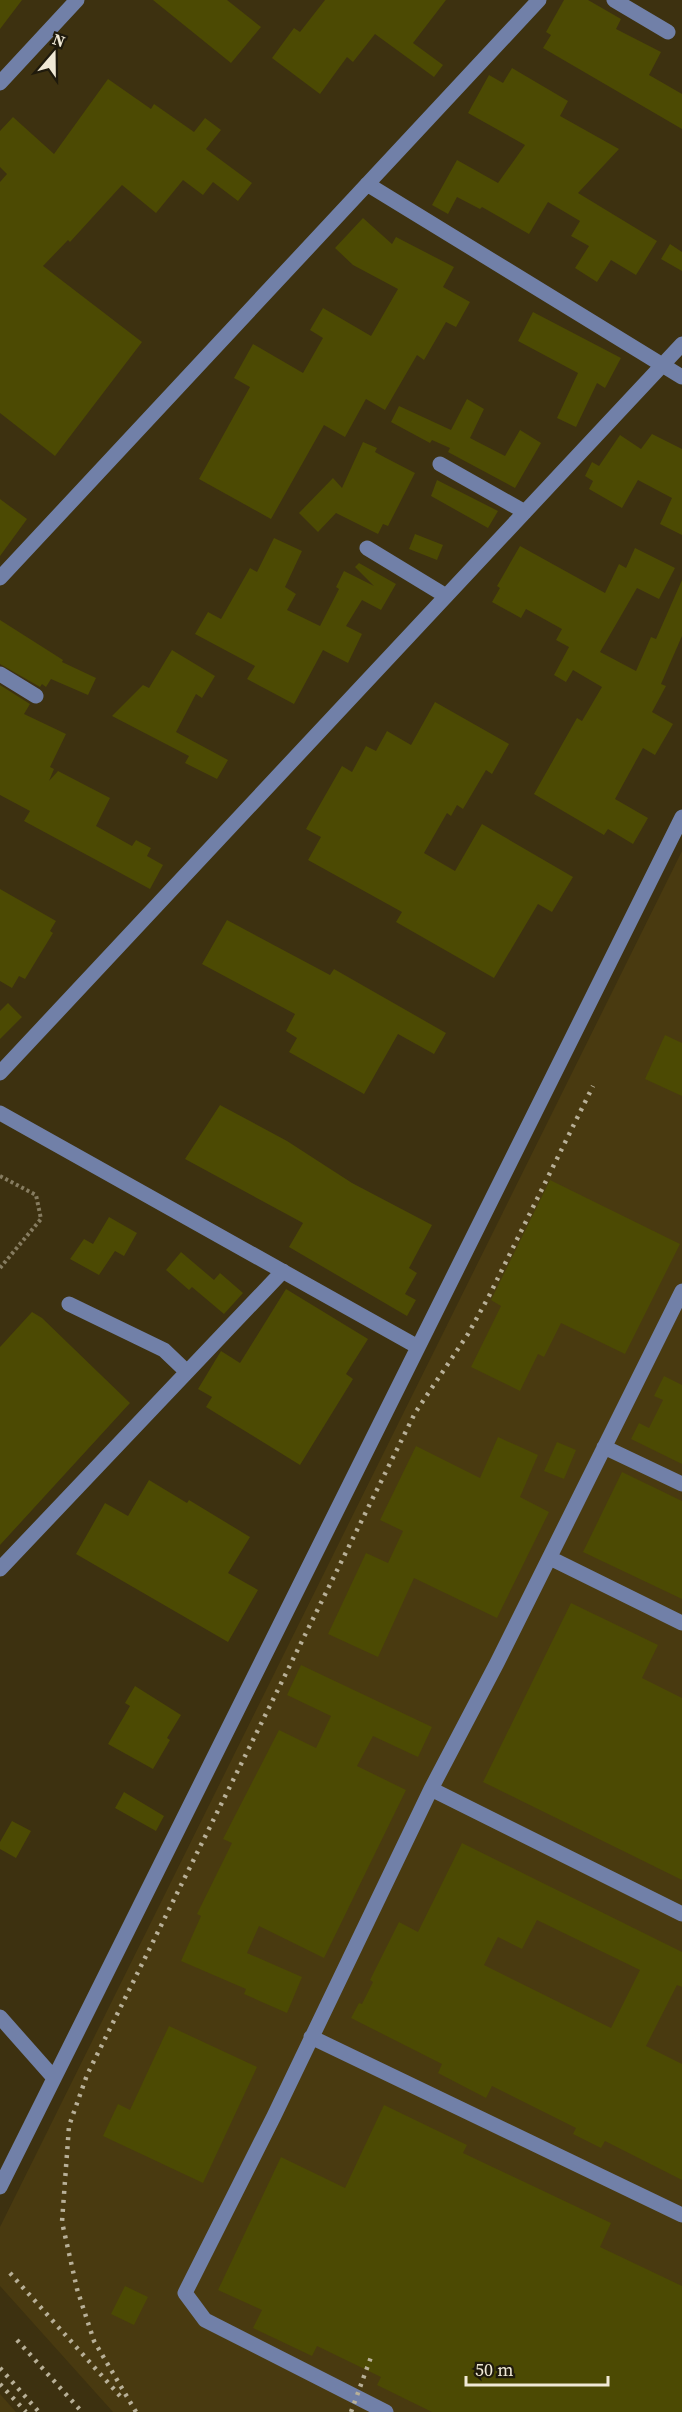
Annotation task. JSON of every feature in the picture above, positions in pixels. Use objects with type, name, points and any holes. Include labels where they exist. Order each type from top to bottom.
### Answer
[{"type":"street","points":[[0,83],[77,0]]},
{"type":"street","points":[[0,578],[539,0]]},
{"type":"street","points":[[614,0],[668,32]]},
{"type":"street","points":[[367,184],[682,378]]},
{"type":"street","points":[[0,1073],[682,344]]},
{"type":"street","points":[[440,464],[525,512]]},
{"type":"street","points":[[367,548],[446,596]]},
{"type":"street","points":[[0,674],[36,696]]},
{"type":"street","points":[[0,2187],[682,818]]},
{"type":"street","points":[[0,1113],[418,1347]]},
{"type":"street","points":[[0,1569],[282,1271]]},
{"type":"street","points":[[387,2412],[205,2320],[185,2293],[431,1789],[550,1558],[682,1291]]},
{"type":"street","points":[[69,1304],[164,1350],[187,1372]]},
{"type":"street","points":[[604,1447],[682,1484]]},
{"type":"street","points":[[550,1558],[682,1623]]},
{"type":"street","points":[[431,1789],[682,1914]]},
{"type":"street","points":[[0,2017],[54,2078]]},
{"type":"street","points":[[311,2037],[682,2215]]},
{"type":"path","points":[[0,1176],[36,1195],[41,1219],[0,1268]]},
{"type":"shaded area","points":[[682,851],[682,2412],[113,2412],[0,2286],[0,2227]]},
{"type":"shaded area","points":[[0,2394],[16,2412],[0,2412]]},
{"type":"building","points":[[0,0],[22,0],[0,29]]},
{"type":"building","points":[[153,0],[227,0],[261,27],[231,63]]},
{"type":"building","points":[[325,0],[446,0],[413,43],[443,65],[434,77],[375,34],[353,62],[347,57],[320,94],[272,58],[294,28],[300,32]]},
{"type":"building","points":[[564,0],[588,0],[621,19],[616,29],[661,52],[649,75],[682,94],[682,129],[543,48],[551,35],[546,32]]},
{"type":"building","points":[[512,68],[568,101],[560,116],[619,149],[578,193],[657,241],[636,275],[611,260],[597,282],[575,268],[589,246],[571,236],[580,221],[548,202],[529,234],[482,207],[480,209],[457,197],[448,214],[432,205],[457,160],[498,183],[525,145],[468,113],[489,75],[503,83]]},
{"type":"building","points":[[108,79],[151,109],[154,104],[194,132],[205,118],[221,130],[206,149],[252,183],[238,201],[213,182],[203,195],[183,180],[156,213],[122,185],[70,242],[68,240],[43,266],[142,342],[55,456],[0,413],[0,182],[7,174],[0,167],[0,131],[13,117],[54,154]]},
{"type":"building","points":[[363,218],[392,244],[396,237],[454,267],[443,287],[470,302],[456,327],[446,322],[424,360],[417,355],[385,410],[366,399],[345,437],[324,425],[271,519],[199,479],[250,387],[234,378],[253,344],[303,373],[323,338],[310,330],[323,308],[371,336],[398,289],[353,265],[335,248]]},
{"type":"building","points":[[670,244],[682,252],[682,271],[661,259]]},
{"type":"building","points":[[533,312],[621,358],[605,388],[597,383],[576,427],[557,418],[578,373],[518,341]]},
{"type":"building","points":[[467,399],[484,409],[470,438],[505,456],[520,430],[541,443],[515,488],[448,452],[450,448],[432,440],[430,443],[391,422],[399,406],[451,430]]},
{"type":"building","points":[[652,434],[682,449],[682,535],[660,524],[672,498],[638,480],[622,508],[589,489],[593,481],[585,476],[592,462],[599,466],[620,435],[641,449]]},
{"type":"building","points":[[363,442],[377,448],[375,452],[415,473],[388,526],[383,524],[378,534],[336,513],[318,532],[299,513],[333,478],[342,488]]},
{"type":"building","points":[[437,480],[498,511],[488,528],[431,496]]},
{"type":"building","points":[[0,499],[27,519],[0,556]]},
{"type":"building","points":[[415,534],[443,545],[437,560],[409,549]]},
{"type":"building","points":[[274,538],[302,551],[285,587],[296,594],[287,610],[320,626],[339,589],[336,587],[344,571],[374,586],[355,567],[359,563],[396,584],[381,610],[362,600],[346,626],[362,634],[348,663],[323,650],[294,704],[247,679],[255,666],[195,634],[208,612],[221,619],[250,568],[257,572]]},
{"type":"building","points":[[520,546],[605,593],[619,564],[626,568],[635,548],[675,568],[659,599],[637,588],[600,652],[636,671],[651,637],[656,639],[682,580],[682,636],[661,684],[666,686],[652,712],[673,724],[655,755],[643,748],[615,799],[648,818],[633,844],[608,829],[604,835],[534,794],[577,718],[582,721],[602,687],[573,670],[566,682],[554,675],[569,647],[556,640],[562,629],[526,609],[521,618],[492,602],[500,588],[497,586]]},
{"type":"building","points":[[0,620],[63,660],[62,662],[96,678],[88,695],[51,679],[46,687],[42,684],[40,687],[0,664]]},
{"type":"building","points":[[172,650],[215,676],[202,698],[196,694],[176,732],[228,760],[217,779],[185,763],[189,756],[112,716],[143,685],[149,688]]},
{"type":"building","points":[[0,685],[30,704],[24,714],[66,734],[50,767],[54,769],[49,781],[58,771],[110,798],[96,826],[132,846],[136,840],[151,848],[147,856],[163,865],[150,889],[24,821],[30,811],[0,795]]},
{"type":"building","points":[[435,702],[509,744],[492,774],[486,770],[463,809],[457,805],[451,816],[447,813],[424,853],[455,871],[482,824],[573,877],[552,912],[538,904],[494,978],[396,922],[402,912],[308,860],[321,837],[306,829],[342,766],[352,772],[366,746],[376,751],[387,731],[411,745]]},
{"type":"building","points":[[0,889],[56,921],[50,931],[53,933],[25,979],[19,976],[12,988],[0,981]]},
{"type":"building","points":[[227,920],[330,975],[334,969],[446,1033],[434,1054],[398,1034],[364,1094],[289,1052],[297,1038],[286,1031],[295,1014],[202,964]]},
{"type":"building","points":[[8,1003],[22,1017],[0,1039],[0,1011]]},
{"type":"building","points":[[665,1035],[682,1043],[682,1096],[645,1079]]},
{"type":"building","points":[[220,1105],[287,1141],[352,1183],[432,1225],[409,1268],[417,1273],[405,1294],[416,1300],[407,1316],[289,1247],[303,1223],[185,1159]]},
{"type":"building","points":[[550,1180],[680,1244],[625,1354],[561,1323],[544,1357],[538,1354],[520,1391],[471,1367],[501,1306],[491,1300]]},
{"type":"building","points":[[109,1217],[137,1233],[124,1256],[115,1251],[99,1275],[70,1259],[84,1239],[93,1244]]},
{"type":"building","points":[[181,1252],[214,1280],[220,1273],[243,1293],[224,1314],[192,1287],[189,1290],[166,1270]]},
{"type":"building","points":[[286,1289],[368,1339],[346,1374],[353,1379],[300,1465],[206,1407],[212,1397],[198,1389],[221,1351],[240,1363]]},
{"type":"building","points":[[32,1312],[42,1318],[130,1403],[0,1545],[0,1347]]},
{"type":"building","points":[[664,1376],[682,1385],[682,1464],[631,1439],[639,1423],[649,1428],[663,1400],[654,1396]]},
{"type":"building","points":[[498,1437],[538,1455],[520,1497],[549,1512],[497,1618],[414,1578],[378,1657],[328,1634],[366,1553],[388,1563],[403,1531],[380,1520],[416,1446],[480,1478]]},
{"type":"building","points":[[557,1442],[576,1450],[564,1479],[544,1471]]},
{"type":"building","points":[[622,1472],[682,1501],[682,1599],[583,1552]]},
{"type":"building","points":[[149,1480],[187,1503],[189,1500],[250,1537],[228,1573],[258,1590],[228,1642],[76,1554],[105,1503],[128,1516]]},
{"type":"building","points":[[571,1603],[658,1645],[642,1678],[682,1698],[682,1880],[483,1782]]},
{"type":"building","points":[[301,1665],[432,1727],[418,1757],[373,1736],[357,1766],[406,1790],[324,1958],[259,1926],[247,1953],[302,1977],[287,2013],[244,1994],[246,1989],[181,1961],[201,1916],[197,1914],[232,1843],[223,1839],[279,1730],[316,1748],[331,1716],[287,1695]]},
{"type":"building","points":[[135,1686],[181,1715],[167,1738],[170,1740],[153,1769],[108,1744],[130,1706],[125,1703]]},
{"type":"building","points":[[124,1792],[164,1816],[156,1831],[115,1808]]},
{"type":"building","points":[[12,1821],[31,1831],[16,1858],[0,1849],[0,1842]]},
{"type":"building","points":[[462,1843],[682,1952],[682,1987],[677,1985],[646,2046],[682,2064],[682,2180],[605,2141],[601,2148],[573,2134],[576,2128],[492,2086],[486,2098],[438,2073],[442,2064],[351,2018],[359,2003],[362,2004],[373,1982],[370,1980],[399,1922],[418,1932]],"holes":[[[537,1920],[640,1970],[611,2028],[484,1965],[498,1937],[522,1949]]]},
{"type":"building","points":[[169,2026],[257,2067],[203,2183],[103,2136],[118,2104],[130,2110]]},
{"type":"building","points":[[384,2105],[467,2145],[463,2153],[611,2223],[600,2247],[682,2286],[682,2412],[432,2412],[377,2385],[381,2377],[317,2346],[312,2356],[253,2328],[262,2310],[218,2290],[281,2157],[345,2188]]},
{"type":"building","points":[[125,2286],[148,2297],[134,2325],[111,2314]]},
{"type":"railway","points":[[136,2412],[94,2341],[77,2289],[62,2222],[69,2126],[87,2075],[415,1413],[468,1334],[489,1296],[593,1086]]},
{"type":"railway","points":[[10,2273],[120,2396]]},
{"type":"railway","points":[[17,2340],[82,2412]]},
{"type":"railway","points":[[351,2412],[371,2357]]},
{"type":"railway","points":[[0,2368],[39,2412]]},
{"type":"railway","points":[[0,2384],[26,2412]]}]
